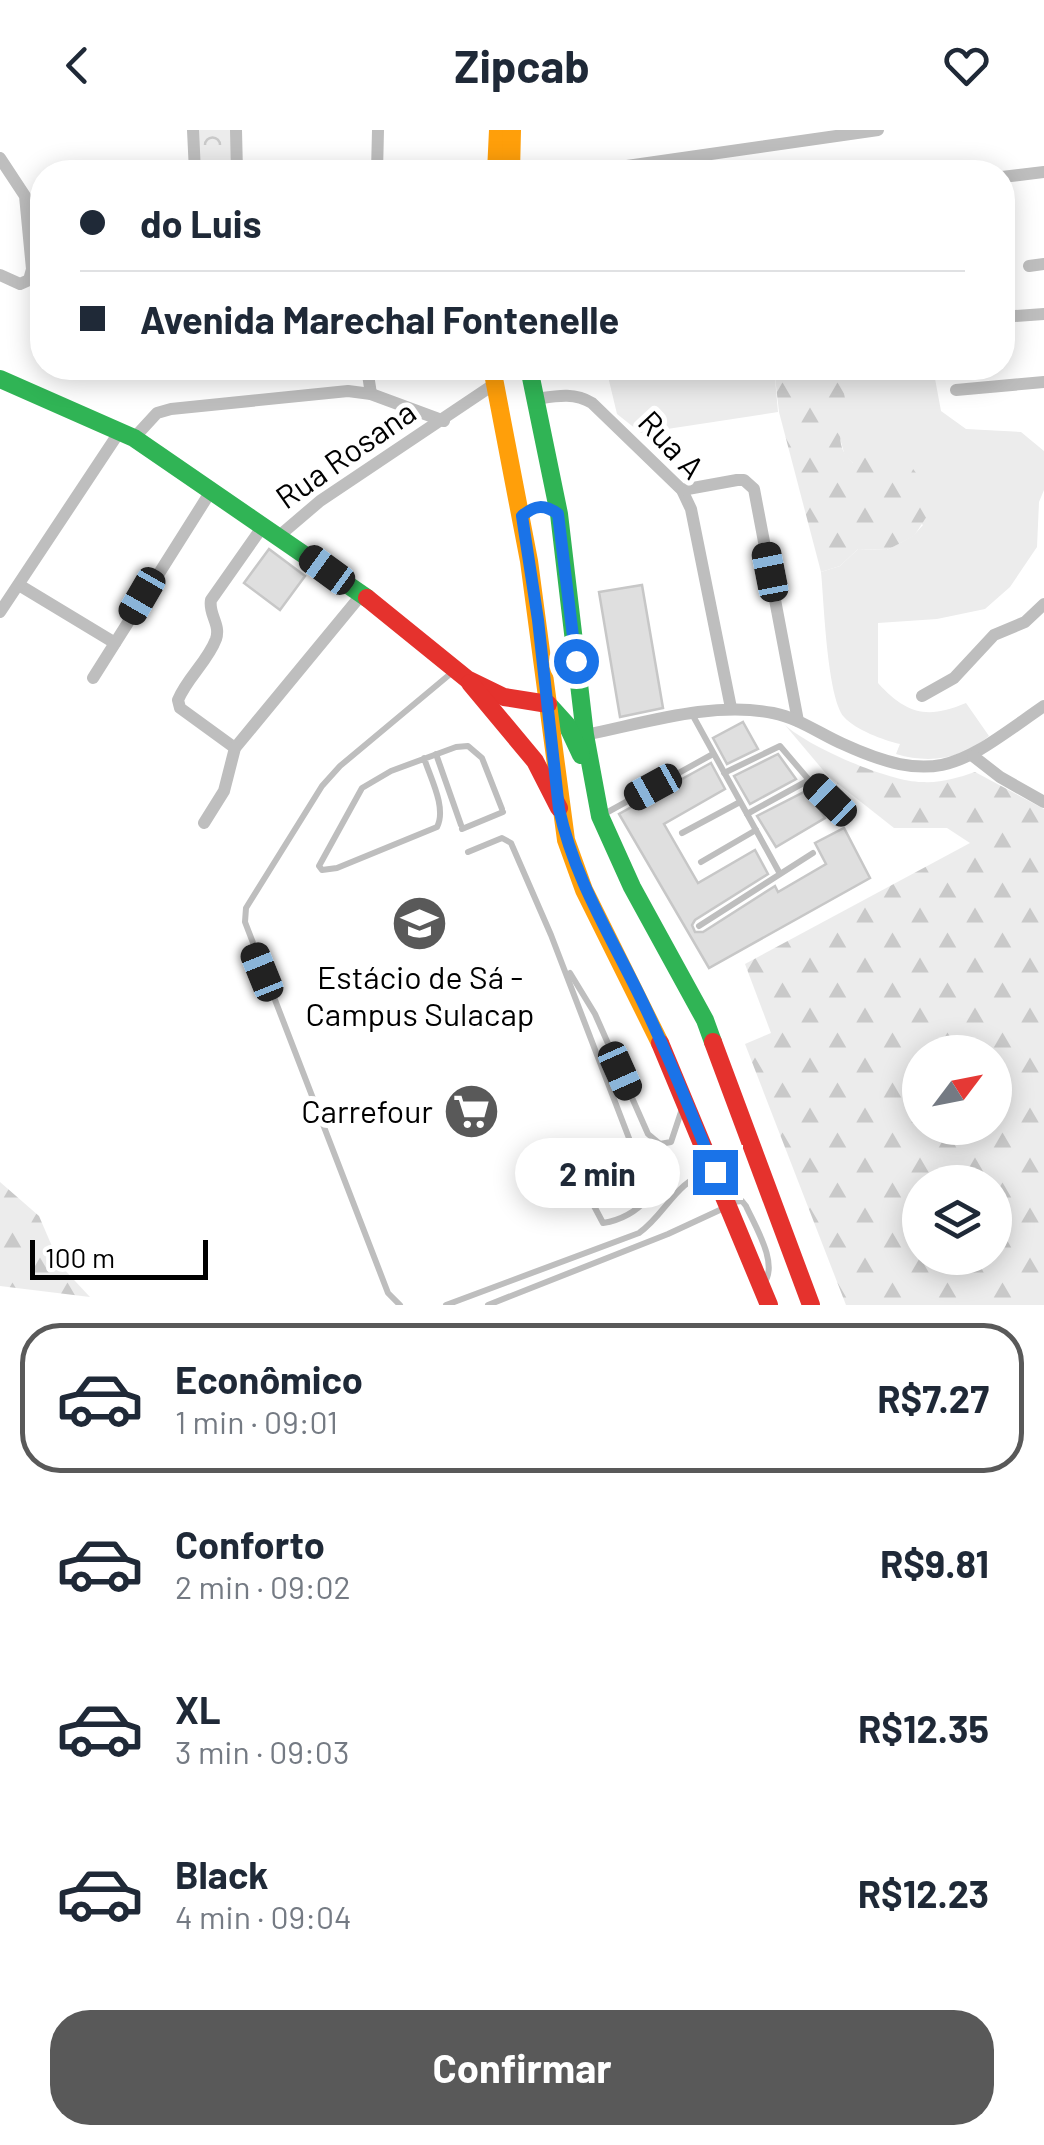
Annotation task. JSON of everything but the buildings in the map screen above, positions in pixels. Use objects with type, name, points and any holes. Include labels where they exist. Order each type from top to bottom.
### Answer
[{"type":"main road","points":[[497,160],[499,130]]},
{"type":"main road","points":[[499,130],[508,160]]},
{"type":"main road","points":[[0,379],[127,435],[362,594],[461,674],[520,741],[547,782],[559,809]]},
{"type":"main road","points":[[493,380],[522,516],[541,704],[566,840],[584,890],[647,1010],[769,1305]]},
{"type":"main road","points":[[532,380],[558,514],[584,735],[600,816],[632,887],[704,1020],[811,1305]]},
{"type":"main road","points":[[522,516],[538,506],[558,514]]},
{"type":"main road","points":[[461,674],[504,696],[541,704],[567,724],[591,780]]},
{"type":"main road","points":[[520,741],[524,713],[541,704]]},
{"type":"street","points":[[193,130],[194,160]]},
{"type":"street","points":[[236,130],[237,160]]},
{"type":"street","points":[[377,160],[378,130]]},
{"type":"street","points":[[669,160],[878,130]]},
{"type":"street","points":[[0,158],[25,196],[30,249]]},
{"type":"street","points":[[1015,175],[1044,172]]},
{"type":"street","points":[[0,275],[20,284],[30,277]]},
{"type":"street","points":[[1015,316],[1044,314]]},
{"type":"street","points":[[368,380],[370,394]]},
{"type":"street","name":"Rua Rosana","points":[[235,748],[178,704],[218,631],[210,611],[211,600],[271,531],[444,421],[488,380]]},
{"type":"street","points":[[956,390],[1044,382]]},
{"type":"street","points":[[0,612],[127,435],[157,414],[171,409],[348,391],[370,394],[444,421]]},
{"type":"street","name":"Rua A","points":[[536,399],[566,394],[582,397],[682,490],[691,509],[731,708]]},
{"type":"street","points":[[682,490],[737,480],[744,480],[754,489],[798,721]]},
{"type":"street","points":[[93,678],[211,491]]},
{"type":"street","points":[[19,586],[115,643]]},
{"type":"street","points":[[204,823],[224,791],[235,748],[362,594]]},
{"type":"street","points":[[922,696],[954,678],[994,635],[1025,622],[1044,604]]},
{"type":"street","points":[[584,735],[731,708],[798,721],[888,764],[923,767],[973,756],[1044,706]]},
{"type":"street","points":[[973,756],[1044,802]]},
{"type":"lane","points":[[400,1305],[388,1293],[245,922],[249,903],[322,786],[340,766],[461,674]]},
{"type":"lane","points":[[692,714],[779,872]]},
{"type":"lane","points":[[424,758],[440,810],[441,820],[436,827],[427,834],[322,870],[319,866],[362,788],[424,758],[456,747],[468,746],[482,758],[503,811],[462,827],[436,754]]},
{"type":"lane","points":[[724,773],[780,746],[850,819]]},
{"type":"lane","points":[[600,816],[713,754]]},
{"type":"lane","points":[[747,814],[809,780]]},
{"type":"lane","points":[[682,832],[740,802]]},
{"type":"lane","points":[[701,862],[756,830]]},
{"type":"lane","points":[[468,852],[502,838],[511,843],[551,935],[637,1159],[637,1168],[632,1173],[588,1192]]},
{"type":"lane","points":[[699,926],[813,853]]},
{"type":"lane","points":[[570,973],[595,1014],[648,1134],[660,1144],[668,1144],[673,1138],[685,1098]]},
{"type":"lane","points":[[446,1305],[638,1232],[662,1212],[688,1179],[715,1172]]},
{"type":"lane","points":[[594,1206],[603,1223],[610,1222],[638,1210],[648,1198]]},
{"type":"lane","points":[[488,1305],[668,1234],[730,1205]]},
{"type":"green space","points":[[196,130],[233,130],[234,160],[197,160]]},
{"type":"green space","points":[[609,380],[775,380],[778,412],[641,433],[617,414]]},
{"type":"green space","points":[[775,380],[836,380],[844,393],[840,437],[845,454],[853,463],[873,455],[899,457],[920,480],[929,513],[914,536],[887,550],[858,549],[840,566],[821,572],[779,412]]},
{"type":"green space","points":[[833,380],[935,380],[941,411],[966,429],[1021,432],[1044,451],[1037,547],[1010,587],[985,609],[937,619],[878,623],[878,683],[899,702],[919,711],[940,711],[966,703],[989,736],[957,754],[921,759],[896,754],[900,744],[855,726],[838,706],[830,670],[821,572],[840,566],[858,549],[887,550],[913,536],[923,525],[845,456],[839,435],[844,394]]},
{"type":"green space","points":[[785,725],[830,753],[870,770],[929,782],[975,772],[1044,809],[1044,1305],[846,1305],[745,1044],[771,1033],[745,964],[970,843],[947,828],[894,828],[828,776]]},
{"type":"green space","points":[[0,1182],[39,1216],[60,1265],[90,1297],[0,1286]]},
{"type":"traffic: fast","points":[[0,379],[134,438],[367,598]]},
{"type":"traffic: fast","points":[[531,380],[559,514],[585,735],[600,816],[632,887],[705,1020],[713,1042]]},
{"type":"traffic: fast","points":[[548,704],[567,725],[581,755]]},
{"type":"traffic: slow","points":[[497,160],[498,130]]},
{"type":"traffic: slow","points":[[511,160],[512,130]]},
{"type":"traffic: slow","points":[[494,380],[529,561],[566,840],[584,890],[660,1043]]},
{"type":"traffic: jam","points":[[367,598],[467,679],[504,697],[548,704]]},
{"type":"traffic: jam","points":[[470,683],[535,761],[559,808]]},
{"type":"traffic: jam","points":[[713,1042],[811,1305]]},
{"type":"traffic: jam","points":[[660,1043],[769,1305]]},
{"type":"place","name":"Estácio de Sá - Campus Sulacap","points":[[420,924]]},
{"type":"place","name":"Carrefour","points":[[472,1112]]},
{"type":"route","points":[[576,661],[558,514],[538,506],[522,516],[566,840],[584,890],[647,1010],[715,1172]]}]
